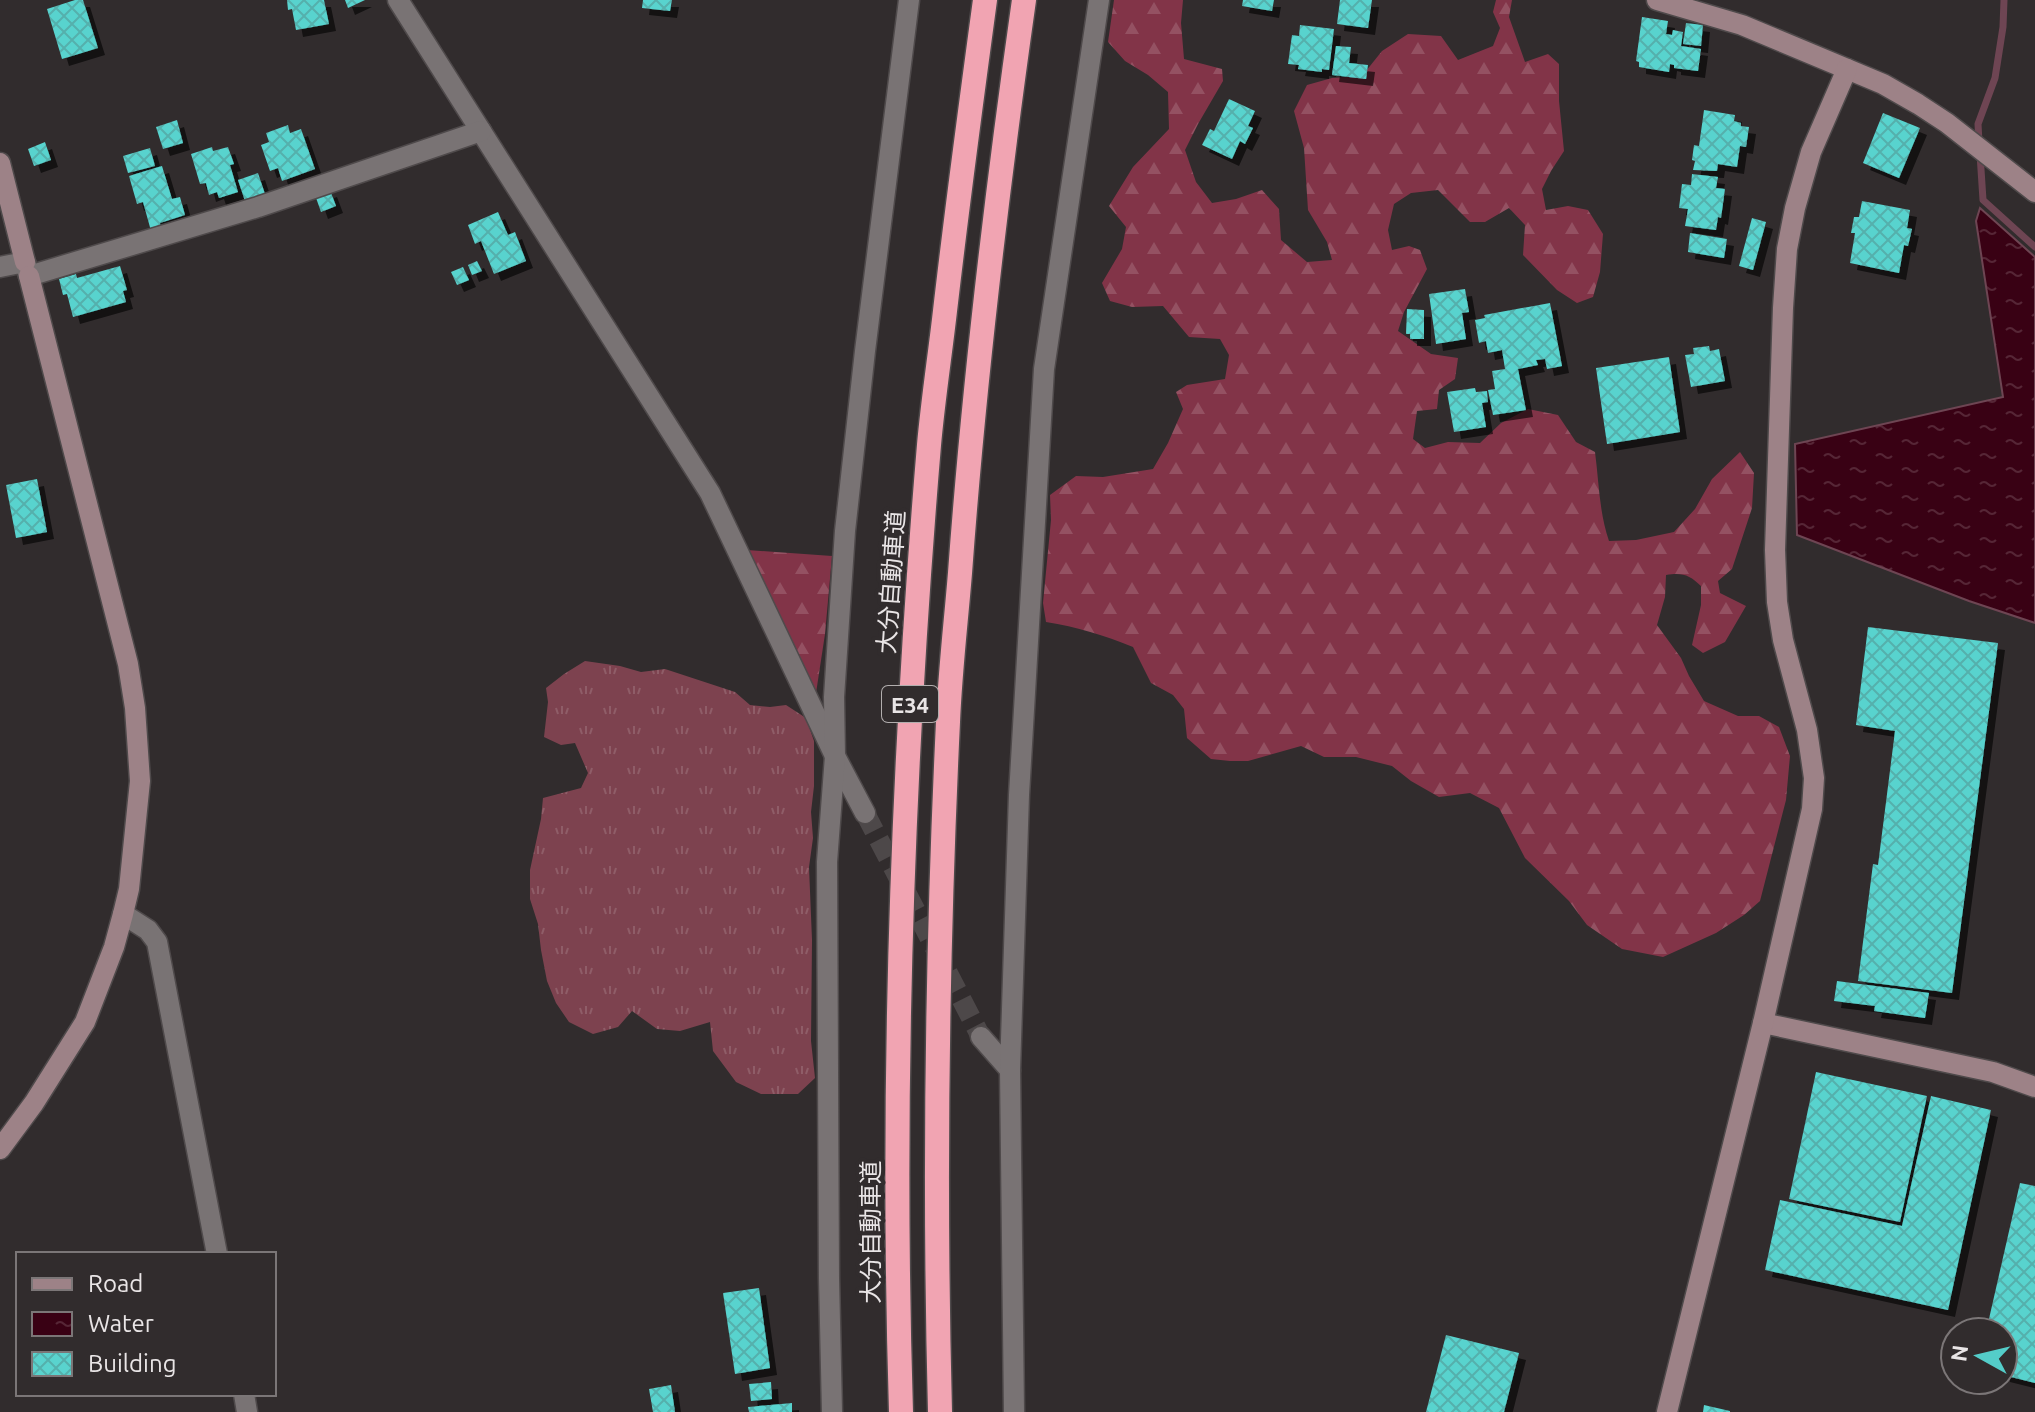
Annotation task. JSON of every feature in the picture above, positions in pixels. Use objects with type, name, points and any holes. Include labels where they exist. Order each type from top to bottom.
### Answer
[{"type":"highway","name":"大分自動車道","points":[[901,1412],[898,1010],[909,719],[929,442],[985,0]]},
{"type":"highway","name":"E34","points":[[940,1412],[937,1309],[938,1012],[948,719],[969,446],[1001,164],[1024,0]]},
{"type":"street","points":[[398,0],[710,493],[865,813]]},
{"type":"street","points":[[832,1412],[827,862],[835,756],[834,697],[845,531],[909,0]]},
{"type":"street","points":[[1014,1412],[1010,1070],[1019,795],[1044,369],[1099,0]]},
{"type":"street","points":[[1657,0],[1742,25],[1883,84],[1928,110],[2035,192]]},
{"type":"street","points":[[1667,1412],[1812,809],[1814,778],[1807,730],[1783,640],[1777,602],[1776,520],[1783,308],[1787,249],[1795,208],[1811,152],[1847,69]]},
{"type":"street","points":[[0,267],[27,269],[258,207],[481,131]]},
{"type":"street","points":[[0,163],[128,664],[135,708],[140,781],[129,889],[114,947],[85,1022],[34,1103],[0,1149]]},
{"type":"street","points":[[123,914],[148,930],[157,942],[217,1252]]},
{"type":"street","points":[[1763,1023],[1993,1072],[2035,1087]]},
{"type":"street","points":[[981,1037],[1010,1070]]},
{"type":"green space","points":[[1114,0],[1183,0],[1184,59],[1222,69],[1223,81],[1185,150],[1196,182],[1212,203],[1262,190],[1279,209],[1281,240],[1307,262],[1332,260],[1327,242],[1308,210],[1304,148],[1294,111],[1307,85],[1332,78],[1362,76],[1382,51],[1408,34],[1441,36],[1458,60],[1493,46],[1500,28],[1493,12],[1496,0],[1512,0],[1509,17],[1525,62],[1548,54],[1559,64],[1564,151],[1542,189],[1546,210],[1568,206],[1588,210],[1603,234],[1600,272],[1593,297],[1577,303],[1557,290],[1523,255],[1525,225],[1509,208],[1485,222],[1470,222],[1438,190],[1411,193],[1394,204],[1388,230],[1392,250],[1409,246],[1420,250],[1427,269],[1404,312],[1398,331],[1431,354],[1458,358],[1455,379],[1439,390],[1437,409],[1417,411],[1413,439],[1425,448],[1448,442],[1480,443],[1501,423],[1528,409],[1558,415],[1576,442],[1595,452],[1601,508],[1609,541],[1636,540],[1674,532],[1695,509],[1712,479],[1740,452],[1754,473],[1752,508],[1732,569],[1718,581],[1720,593],[1746,606],[1725,642],[1703,653],[1692,645],[1701,605],[1701,586],[1685,575],[1666,575],[1665,597],[1657,625],[1681,658],[1704,701],[1738,716],[1759,716],[1779,727],[1790,756],[1786,800],[1760,901],[1744,915],[1716,933],[1663,957],[1622,949],[1587,925],[1569,901],[1525,858],[1499,808],[1470,793],[1439,797],[1392,766],[1356,757],[1324,757],[1301,746],[1248,761],[1211,759],[1187,738],[1184,709],[1173,695],[1151,683],[1133,647],[1090,632],[1046,622],[1043,603],[1051,520],[1050,495],[1076,476],[1103,477],[1153,469],[1183,409],[1176,392],[1187,385],[1225,379],[1229,355],[1220,339],[1189,337],[1163,306],[1132,307],[1110,301],[1102,283],[1122,249],[1126,227],[1109,206],[1133,167],[1169,129],[1168,92],[1125,61],[1108,42]]},
{"type":"green space","points":[[747,550],[832,556],[816,693]]},
{"type":"green space","points":[[585,661],[641,672],[665,669],[735,692],[750,705],[786,705],[806,718],[814,741],[813,838],[809,867],[811,1041],[815,1078],[798,1094],[761,1094],[736,1082],[713,1051],[710,1022],[680,1031],[657,1029],[632,1011],[618,1027],[593,1034],[569,1022],[556,1003],[547,981],[538,924],[530,899],[530,870],[543,798],[581,788],[588,773],[575,743],[561,745],[544,737],[548,702],[546,688]]},
{"type":"water","points":[[1980,208],[2035,257],[2035,623],[1797,535],[1795,444],[2003,397],[1976,221]]},
{"type":"building","points":[[83,0],[98,48],[62,59],[47,9]]},
{"type":"building","points":[[287,0],[324,0],[329,24],[296,30]]},
{"type":"building","points":[[345,0],[365,0],[348,8]]},
{"type":"building","points":[[643,0],[672,0],[670,11],[642,8]]},
{"type":"building","points":[[1243,0],[1274,0],[1272,11],[1242,6]]},
{"type":"building","points":[[1340,0],[1372,0],[1368,28],[1337,24]]},
{"type":"building","points":[[1642,17],[1668,21],[1666,34],[1672,35],[1673,30],[1683,32],[1681,46],[1701,49],[1698,71],[1674,68],[1670,64],[1669,72],[1639,67],[1636,61]]},
{"type":"building","points":[[1686,23],[1703,25],[1701,46],[1683,44]]},
{"type":"building","points":[[1300,25],[1334,29],[1329,70],[1298,69],[1299,65],[1288,64],[1292,35],[1299,36]]},
{"type":"building","points":[[1336,46],[1351,47],[1349,63],[1368,65],[1366,79],[1332,75]]},
{"type":"building","points":[[1229,99],[1255,111],[1248,126],[1253,128],[1245,144],[1240,141],[1232,159],[1202,145],[1210,129],[1214,131]]},
{"type":"building","points":[[1704,110],[1735,115],[1734,121],[1749,127],[1746,147],[1740,146],[1737,167],[1718,164],[1717,171],[1693,170],[1694,145],[1699,146]]},
{"type":"building","points":[[1883,113],[1920,128],[1899,178],[1863,163]]},
{"type":"building","points":[[177,120],[183,143],[163,149],[156,127]]},
{"type":"building","points":[[288,125],[290,133],[301,129],[315,169],[282,181],[278,168],[270,171],[261,145],[269,142],[266,133]]},
{"type":"building","points":[[45,142],[51,160],[34,166],[28,149]]},
{"type":"building","points":[[212,147],[213,151],[228,147],[238,192],[219,198],[217,192],[209,195],[206,183],[200,184],[191,154]]},
{"type":"building","points":[[150,148],[155,166],[128,173],[123,156]]},
{"type":"building","points":[[162,166],[172,199],[180,197],[185,215],[160,223],[161,228],[151,231],[143,202],[137,204],[129,176]]},
{"type":"building","points":[[258,173],[265,194],[245,201],[238,180]]},
{"type":"building","points":[[1692,174],[1718,177],[1716,188],[1725,189],[1716,230],[1685,226],[1688,209],[1679,208],[1682,184],[1691,185]]},
{"type":"building","points":[[330,190],[336,206],[321,212],[315,195]]},
{"type":"building","points":[[1862,201],[1910,210],[1907,228],[1912,229],[1908,246],[1904,245],[1899,273],[1850,263],[1854,217],[1859,217]]},
{"type":"building","points":[[498,212],[508,235],[515,232],[526,261],[494,274],[481,241],[475,244],[468,225]]},
{"type":"building","points":[[1752,218],[1766,222],[1753,270],[1739,266]]},
{"type":"building","points":[[1690,233],[1727,239],[1724,258],[1688,252]]},
{"type":"building","points":[[477,261],[482,271],[472,275],[468,265]]},
{"type":"building","points":[[120,266],[127,290],[123,291],[126,302],[73,317],[59,279],[76,274],[77,278]]},
{"type":"building","points":[[463,267],[469,280],[457,285],[451,272]]},
{"type":"building","points":[[1465,289],[1469,312],[1462,313],[1466,339],[1436,344],[1429,294]]},
{"type":"building","points":[[1550,303],[1562,366],[1547,369],[1545,359],[1536,360],[1538,365],[1518,369],[1526,410],[1493,415],[1488,390],[1495,389],[1492,371],[1505,369],[1502,350],[1488,353],[1486,341],[1479,343],[1475,320],[1485,318],[1484,315]]},
{"type":"building","points":[[1407,309],[1424,310],[1424,339],[1410,339],[1410,334],[1406,334]]},
{"type":"building","points":[[1709,346],[1710,351],[1719,349],[1725,381],[1691,387],[1685,355],[1694,354],[1693,348]]},
{"type":"building","points":[[1669,357],[1680,432],[1607,444],[1596,368]]},
{"type":"building","points":[[1475,388],[1476,392],[1487,391],[1488,402],[1482,403],[1486,427],[1454,432],[1447,392]]},
{"type":"building","points":[[37,479],[47,532],[16,538],[6,485]]},
{"type":"building","points":[[1868,627],[1998,643],[1952,993],[1858,981],[1873,864],[1878,865],[1895,731],[1856,725]]},
{"type":"building","points":[[1837,981],[1929,993],[1925,1018],[1874,1011],[1875,1006],[1834,1001]]},
{"type":"building","points":[[1816,1072],[1927,1096],[1900,1222],[1789,1199]]},
{"type":"building","points":[[1931,1096],[1991,1110],[1948,1310],[1765,1270],[1780,1200],[1902,1226]]},
{"type":"building","points":[[2020,1183],[2035,1186],[2035,1383],[2019,1379],[2019,1316],[1990,1316]]},
{"type":"building","points":[[759,1288],[770,1368],[735,1374],[723,1293]]},
{"type":"building","points":[[1446,1335],[1519,1353],[1504,1412],[1426,1412]]},
{"type":"building","points":[[771,1382],[772,1399],[751,1401],[749,1384]]},
{"type":"building","points":[[671,1385],[675,1412],[653,1412],[649,1389]]},
{"type":"building","points":[[792,1403],[792,1412],[749,1412],[748,1407]]},
{"type":"building","points":[[1704,1405],[1730,1411],[1730,1412],[1703,1412]]},
{"type":"waterway","points":[[1979,142],[1978,124],[1995,78],[2004,0]]},
{"type":"waterway","points":[[1980,154],[1983,200],[2035,247]]},
{"type":"tunnel","points":[[865,813],[981,1037]]}]
